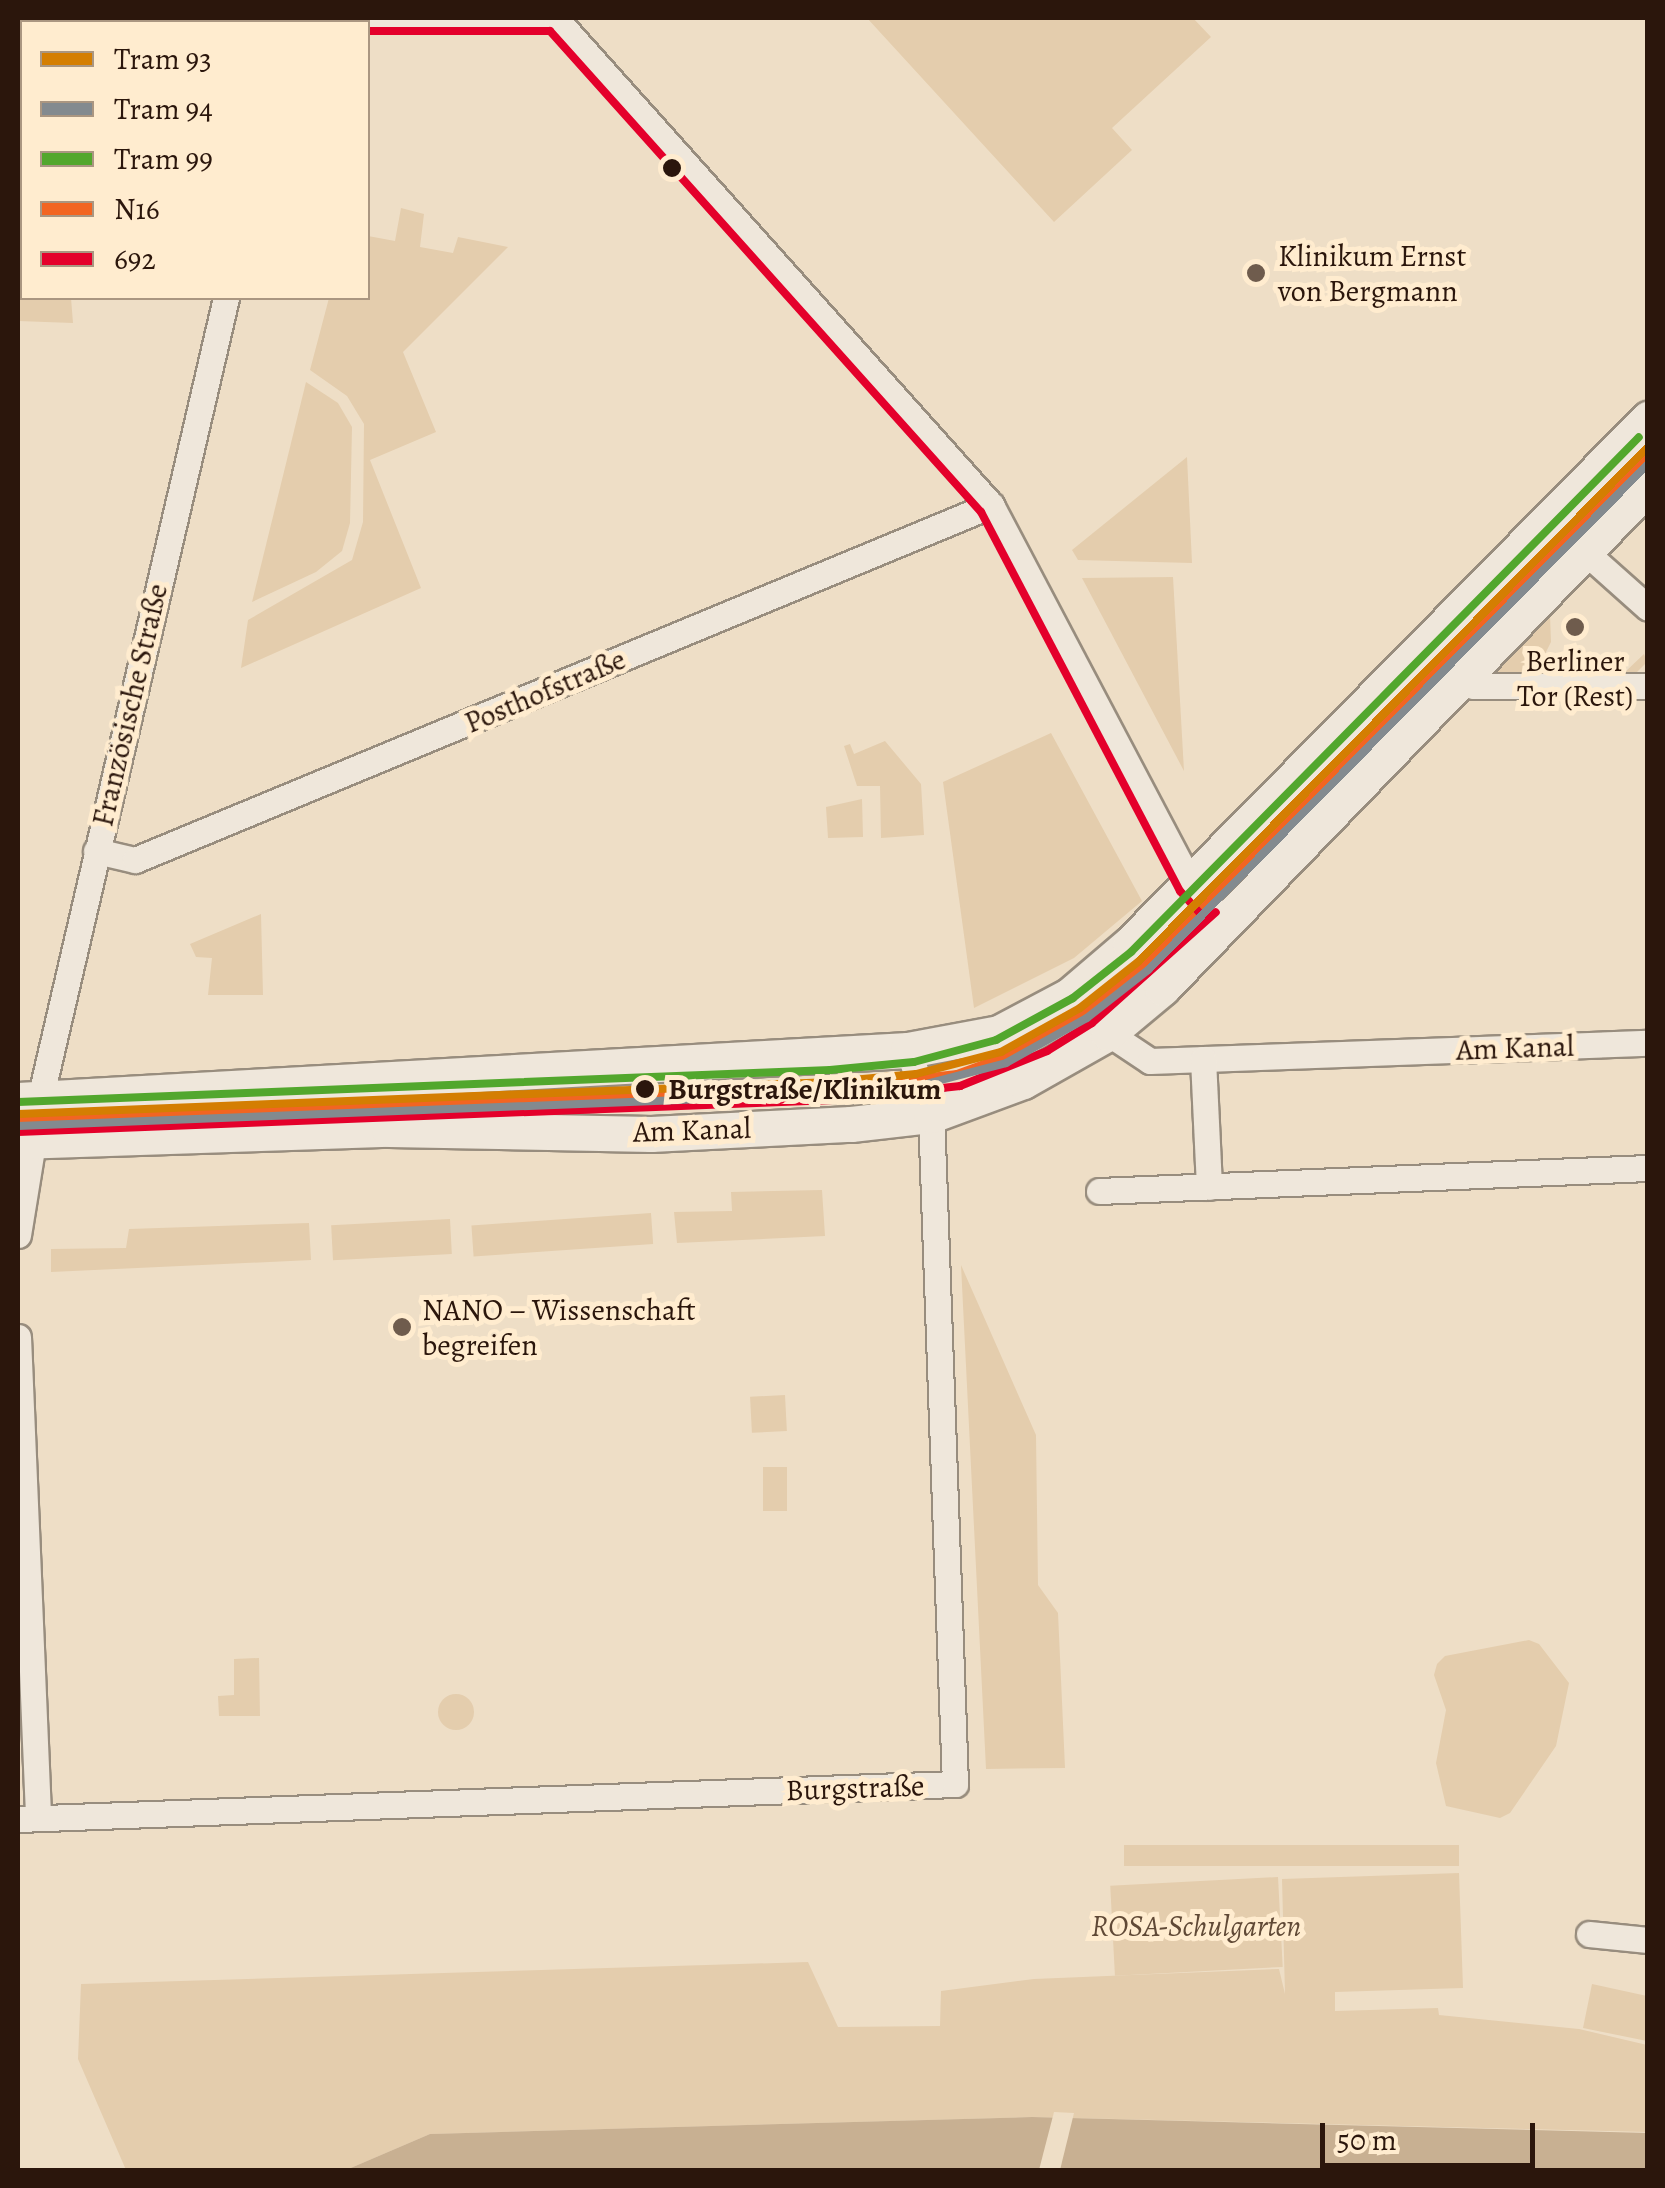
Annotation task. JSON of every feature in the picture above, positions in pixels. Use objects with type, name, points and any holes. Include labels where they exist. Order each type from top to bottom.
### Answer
[{"type":"street","points":[[295,18],[556,19],[991,505],[1191,886],[1225,922]]},
{"type":"street","name":"Französische Straße","points":[[18,1235],[29,1119],[226,300]]},
{"type":"street","points":[[29,1119],[908,1050],[999,1033],[1070,996],[1191,886],[1648,418]]},
{"type":"street","points":[[1108,1033],[1225,922],[1648,486]]},
{"type":"street","name":"Posthofstraße","points":[[96,851],[135,860],[991,505]]},
{"type":"street","points":[[1520,545],[1556,539],[1585,550],[1648,608]]},
{"type":"street","points":[[1423,648],[1455,682],[1648,686]]},
{"type":"street","name":"Am Kanal","points":[[1070,996],[1108,1033],[1150,1062],[1648,1043]]},
{"type":"street","name":"Am Kanal","points":[[29,1119],[651,1134],[930,1115],[1023,1081],[1108,1033]]},
{"type":"street","name":"Burgstraße","points":[[28,1818],[954,1784],[930,1115],[908,1050]]},
{"type":"street","points":[[1203,1060],[1209,1187]]},
{"type":"street","points":[[1099,1191],[1648,1168]]},
{"type":"street","points":[[18,1337],[28,1818]]},
{"type":"street","points":[[1590,1934],[1648,1940]]},
{"type":"green space","points":[[867,18],[1193,18],[1211,37],[1112,128],[1132,150],[1054,222]]},
{"type":"green space","points":[[18,160],[20,300],[71,300],[73,323],[18,321]]},
{"type":"green space","points":[[401,208],[424,214],[420,247],[453,253],[458,237],[508,247],[403,352],[436,432],[370,460],[421,588],[241,668],[248,620],[352,560],[363,522],[364,424],[347,396],[310,370],[328,300],[370,300],[370,236],[395,241]]},
{"type":"green space","points":[[306,382],[338,403],[352,427],[350,523],[342,551],[316,572],[252,602]]},
{"type":"green space","points":[[1187,457],[1192,563],[1078,560],[1072,550]]},
{"type":"green space","points":[[1173,577],[1184,771],[1082,578]]},
{"type":"green space","points":[[1550,615],[1551,642],[1537,670],[1624,673],[1644,654],[1647,662],[1631,678],[1490,673]]},
{"type":"green space","points":[[1051,733],[1142,901],[1074,958],[974,1008],[943,782]]},
{"type":"green space","points":[[885,741],[921,784],[924,835],[881,838],[880,786],[857,786],[844,746],[850,744],[854,754]]},
{"type":"green space","points":[[862,799],[863,837],[828,838],[826,807]]},
{"type":"green space","points":[[261,914],[263,995],[208,995],[212,958],[196,957],[190,944]]},
{"type":"green space","points":[[822,1190],[825,1236],[677,1243],[674,1212],[732,1211],[731,1192]]},
{"type":"green space","points":[[651,1213],[653,1244],[474,1256],[471,1226]]},
{"type":"green space","points":[[450,1219],[452,1254],[333,1260],[331,1225]]},
{"type":"green space","points":[[309,1223],[311,1260],[51,1272],[51,1249],[126,1248],[129,1229]]},
{"type":"green space","points":[[961,1265],[1036,1435],[1038,1585],[1058,1613],[1065,1768],[986,1769]]},
{"type":"green space","points":[[785,1395],[787,1431],[752,1433],[750,1397]]},
{"type":"green space","points":[[763,1467],[787,1467],[787,1511],[763,1511]]},
{"type":"green space","points":[[1529,1640],[1539,1644],[1569,1683],[1556,1746],[1510,1813],[1500,1818],[1446,1806],[1436,1763],[1446,1710],[1434,1675],[1437,1664],[1445,1656]]},
{"type":"green space","points":[[259,1658],[260,1716],[219,1716],[218,1696],[234,1695],[234,1659]]},
{"type":"green space","points":[[456,1694],[469,1699],[474,1712],[469,1725],[456,1730],[443,1725],[438,1712],[443,1699]]},
{"type":"green space","points":[[1124,1845],[1459,1845],[1459,1866],[1124,1866]]},
{"type":"green space","points":[[1459,1873],[1463,1988],[1335,1992],[1335,2011],[1438,2008],[1439,2015],[1579,2029],[1647,2045],[1648,2132],[1032,2117],[430,2134],[346,2170],[126,2170],[78,2059],[81,1984],[808,1962],[838,2027],[940,2026],[941,1991],[1034,1979],[1279,1969],[1285,1994],[1282,1879]]},
{"type":"green space","name":"ROSA-Schulgarten","points":[[1278,1877],[1283,1967],[1115,1976],[1110,1886]]},
{"type":"green space","points":[[1592,1984],[1647,1996],[1647,2041],[1583,2028]]},
{"type":"shaded area","points":[[1032,2117],[1648,2133],[1647,2170],[346,2170],[430,2134]]},
{"type":"pier","points":[[1054,2112],[1074,2113],[1060,2170],[1039,2170]]},
{"type":"tram line","name":"99","points":[[18,1102],[830,1070],[914,1062],[996,1040],[1073,998],[1131,952],[1639,437]]},
{"type":"tram line","name":"93","points":[[18,1114],[831,1082],[916,1074],[1001,1052],[1080,1008],[1139,961],[1648,447]]},
{"type":"tram line","name":"94","points":[[18,1126],[831,1094],[918,1086],[1006,1063],[1087,1018],[1148,970],[1648,464]]},
{"type":"transit line","name":"692","points":[[370,31],[550,31],[981,512],[1180,891],[1199,912]]},
{"type":"transit line","name":"N16","points":[[18,1120],[832,1088],[957,1074],[1006,1056],[1085,1013],[1143,967],[1648,457]]},
{"type":"transit line","name":"692","points":[[18,1132],[832,1100],[960,1086],[1047,1051],[1092,1023],[1216,912]]},
{"type":"place","name":"Klinikum Ernst von Bergmann","points":[[1256,273]]},
{"type":"place","name":"Berliner Tor (Rest)","points":[[1575,627]]},
{"type":"place","name":"Burgstraße/Klinikum","points":[[645,1089]]},
{"type":"place","name":"NANO – Wissenschaft begreifen","points":[[402,1327]]}]
